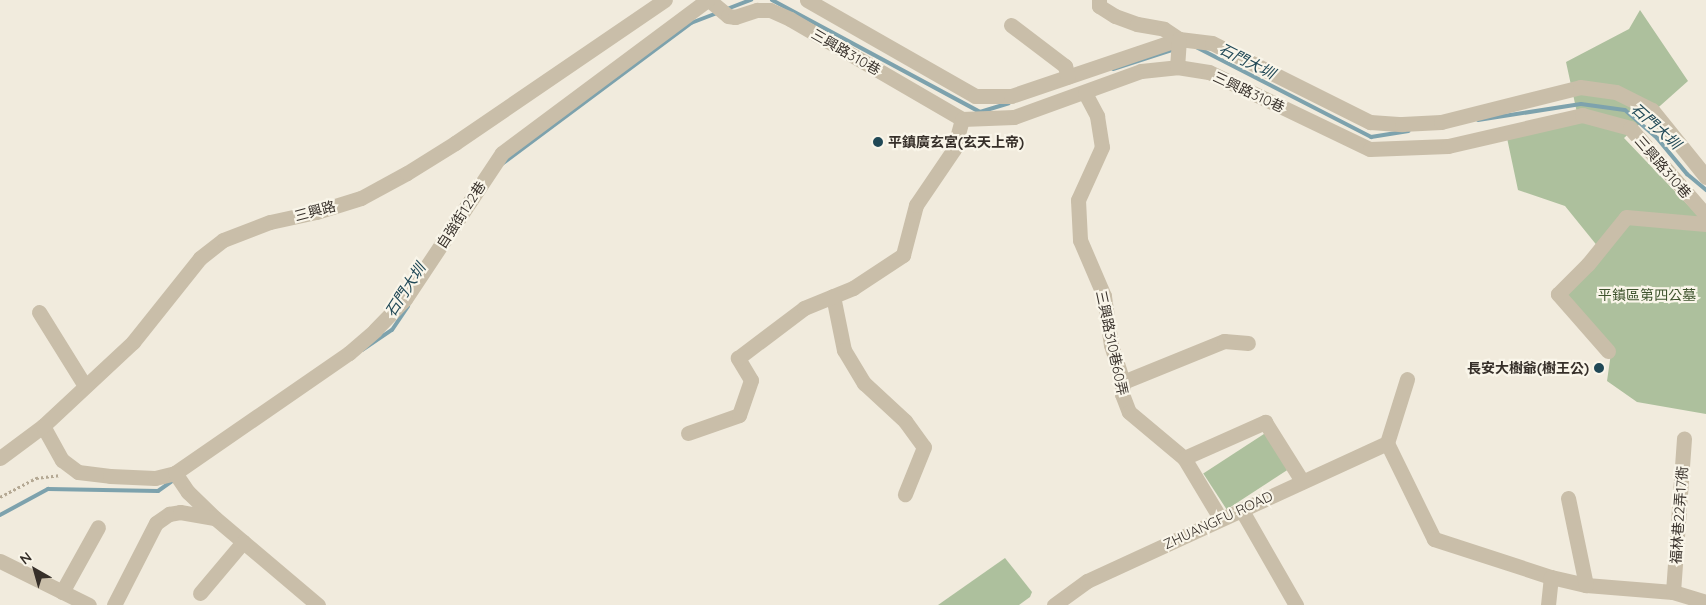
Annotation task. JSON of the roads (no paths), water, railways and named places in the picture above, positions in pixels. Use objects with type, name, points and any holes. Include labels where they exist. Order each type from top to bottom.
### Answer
[{"type":"street","name":"三興路","points":[[0,458],[43,426],[133,342],[200,258],[223,240],[270,222],[316,212],[361,198],[376,190],[455,143],[665,0]]},
{"type":"street","name":"三興路310巷","points":[[709,0],[726,14],[735,17],[758,10],[770,10],[790,19],[962,119],[1014,118],[1141,71],[1178,64],[1209,72],[1370,149],[1448,146],[1582,115],[1630,128],[1702,204]]},
{"type":"street","name":"自強街122巷","points":[[177,476],[349,352],[375,330],[405,298],[502,153],[709,0]]},
{"type":"street","name":"三興路310巷","points":[[807,0],[975,96],[1011,96],[1179,41],[1212,43],[1370,122],[1402,124],[1441,122],[1580,87],[1616,92],[1652,110],[1706,177]]},
{"type":"street","points":[[1099,0],[1099,6],[1115,16],[1137,24],[1164,29],[1179,41],[1178,64]]},
{"type":"street","points":[[1010,25],[1065,66],[1068,77]]},
{"type":"street","name":"三興路310巷60弄","points":[[1085,93],[1097,116],[1102,147],[1078,200],[1080,240],[1104,296],[1111,346],[1123,382],[1122,394],[1129,412],[1184,458],[1220,518]]},
{"type":"street","points":[[688,434],[740,415],[751,380],[738,358],[804,308],[853,288],[903,255],[916,205],[954,149],[962,119]]},
{"type":"street","points":[[1608,351],[1558,294],[1588,264],[1626,217],[1706,224]]},
{"type":"street","points":[[833,296],[844,350],[864,383],[905,421],[924,447],[905,494]]},
{"type":"street","points":[[40,312],[85,386]]},
{"type":"street","points":[[1123,382],[1224,341],[1248,343]]},
{"type":"street","points":[[1407,380],[1387,443],[1434,539],[1551,577],[1586,585],[1673,592],[1706,602]]},
{"type":"street","points":[[1184,458],[1265,422],[1302,481]]},
{"type":"street","points":[[43,426],[62,460],[78,472],[148,478],[177,476],[188,492],[215,518],[318,605]]},
{"type":"street","name":"福林巷22弄17衖","points":[[1673,592],[1684,438]]},
{"type":"street","name":"ZHUANGFU ROAD","points":[[1054,605],[1087,581],[1241,508],[1387,443]]},
{"type":"street","points":[[1568,498],[1586,585]]},
{"type":"street","points":[[1241,508],[1291,603]]},
{"type":"street","points":[[114,605],[156,523],[169,514],[180,512],[215,518]]},
{"type":"street","points":[[62,592],[98,527]]},
{"type":"street","points":[[200,593],[242,542]]},
{"type":"street","points":[[0,561],[89,605]]},
{"type":"street","points":[[1548,605],[1551,577]]},
{"type":"waterway","name":"石門大圳","points":[[727,9],[751,0]]},
{"type":"waterway","name":"石門大圳","points":[[772,0],[980,112],[1009,103]]},
{"type":"waterway","name":"石門大圳","points":[[502,164],[691,23],[719,12]]},
{"type":"waterway","name":"石門大圳","points":[[1196,47],[1371,137],[1409,131]]},
{"type":"waterway","name":"石門大圳","points":[[1113,69],[1175,49]]},
{"type":"waterway","name":"石門大圳","points":[[1478,120],[1581,104],[1625,110],[1657,138],[1687,174],[1706,190]]},
{"type":"waterway","name":"石門大圳","points":[[362,350],[392,330],[408,306]]},
{"type":"waterway","name":"石門大圳","points":[[0,515],[48,489],[158,491],[175,479]]},
{"type":"place","name":"平鎮廣玄宮(玄天上帝)","points":[[878,142]]},
{"type":"place","name":"長安大樹爺(樹王公)","points":[[1599,368]]},
{"type":"park label","name":"平鎮區第四公墓","points":[[1647,295]]}]
